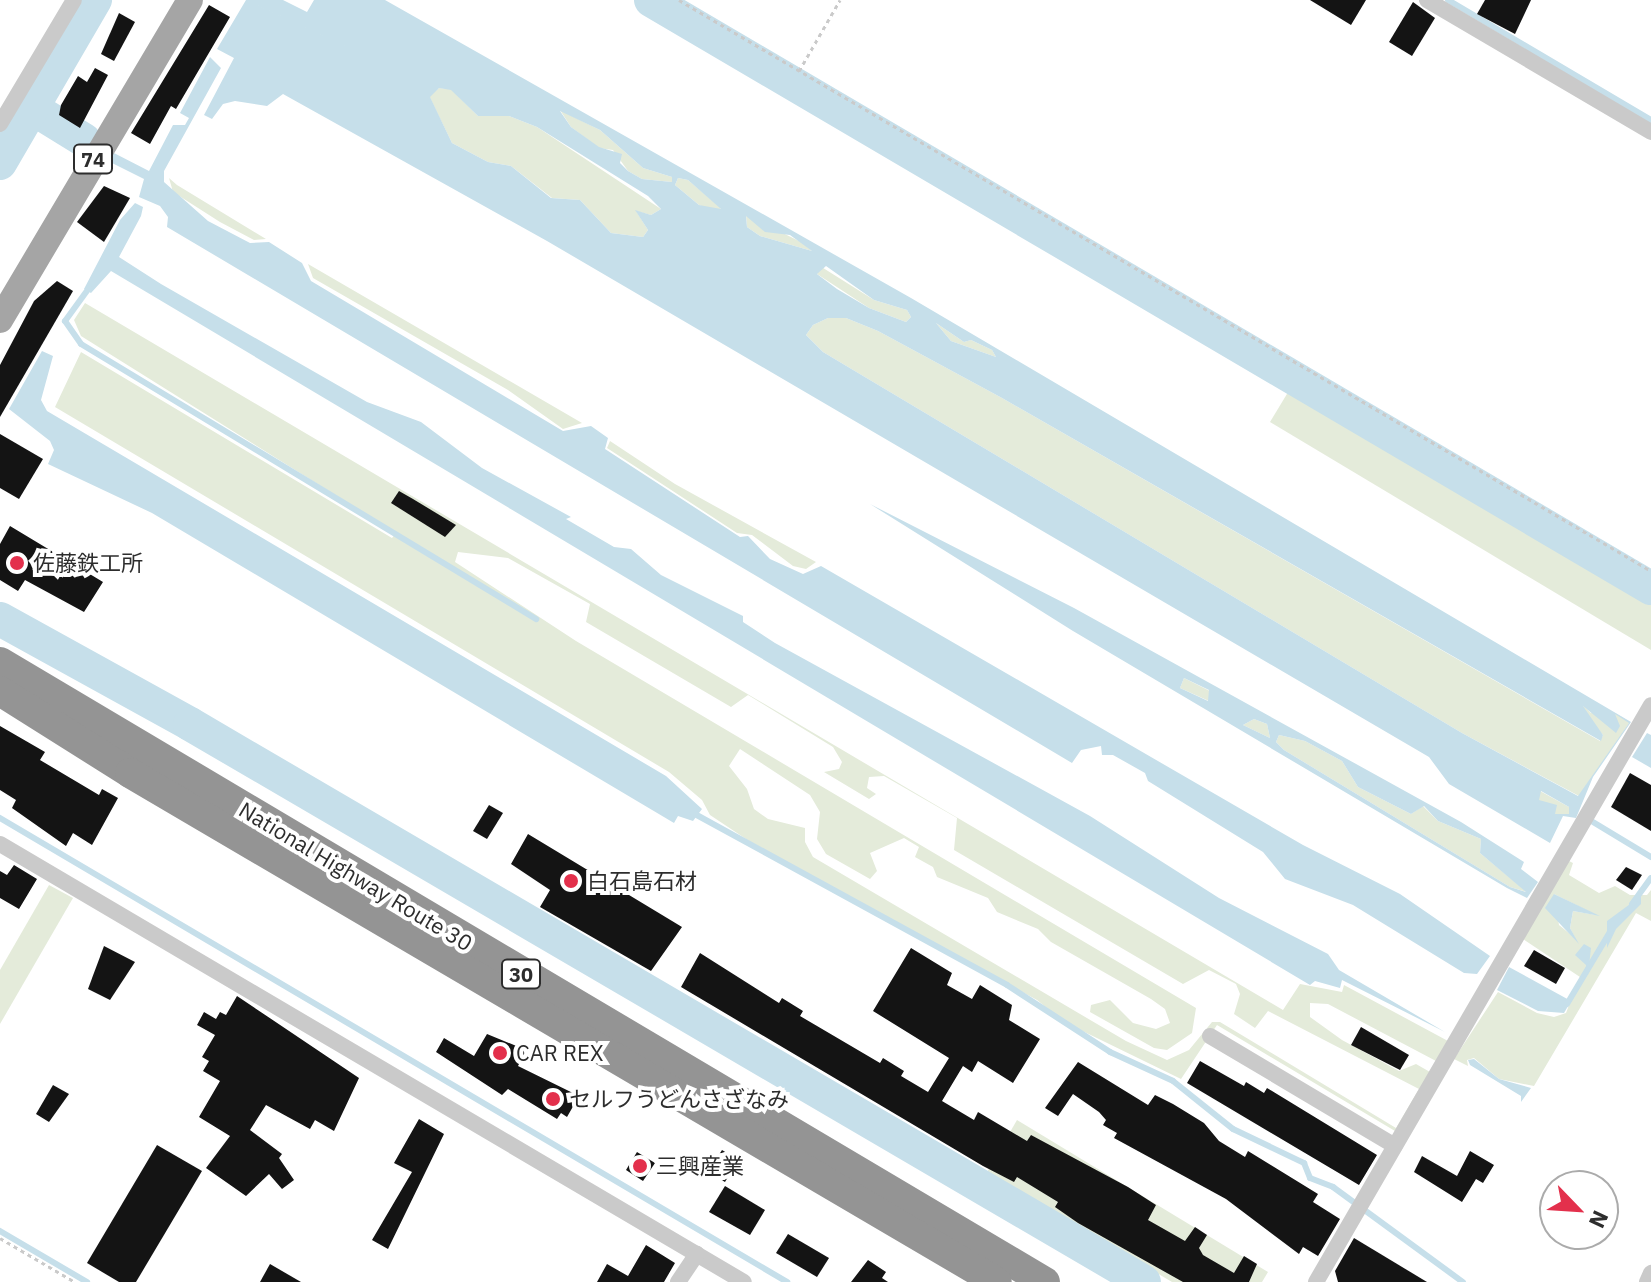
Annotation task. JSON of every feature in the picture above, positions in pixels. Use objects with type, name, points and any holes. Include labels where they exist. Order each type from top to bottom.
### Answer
[{"type":"highway","name":"National Highway Route 30","points":[[0,662],[1045,1282]]},
{"type":"highway","name":"National Highway Route 30","points":[[0,691],[130,773],[997,1282]]},
{"type":"main road","name":"74","points":[[0,320],[190,0]]},
{"type":"street","points":[[0,124],[74,0]]},
{"type":"street","points":[[1427,0],[1651,132]]},
{"type":"street","points":[[1316,1282],[1647,713]]},
{"type":"street","points":[[0,844],[744,1282]]},
{"type":"street","points":[[1210,1036],[1395,1146]]},
{"type":"street","points":[[678,1282],[697,1254]]},
{"type":"street","points":[[1647,1282],[1651,1273]]},
{"type":"path","points":[[679,0],[1651,571]]},
{"type":"path","points":[[799,71],[840,0]]},
{"type":"path","points":[[0,1238],[75,1282]]},
{"type":"green space","points":[[439,88],[451,89],[478,116],[509,116],[537,127],[661,209],[651,215],[636,211],[648,230],[643,237],[611,233],[580,200],[552,198],[511,166],[488,162],[452,143],[429,96]]},
{"type":"green space","points":[[560,110],[600,130],[643,168],[672,177],[672,182],[642,179],[628,171],[613,150],[599,148],[571,127]]},
{"type":"green space","points":[[169,178],[266,239],[254,240],[220,222],[173,192]]},
{"type":"green space","points":[[678,178],[688,180],[721,208],[717,212],[699,205],[675,185]]},
{"type":"green space","points":[[746,215],[803,243],[812,251],[760,236],[747,227]]},
{"type":"green space","points":[[308,264],[582,423],[563,429],[508,390],[313,278]]},
{"type":"green space","points":[[820,266],[874,300],[907,310],[911,317],[906,322],[869,308],[817,274]]},
{"type":"green space","points":[[85,303],[1283,1010],[1300,984],[1342,992],[1344,985],[1448,1041],[1436,1061],[1328,1004],[1310,1003],[1310,1017],[1342,1040],[1399,1071],[1416,1064],[1430,1072],[1395,1131],[1217,1025],[1181,1079],[1064,1022],[1037,1000],[749,841],[710,815],[702,800],[669,772],[55,407],[81,352],[392,538],[396,533],[81,336],[74,320]],"holes":[[[458,552],[508,558],[590,604],[586,622],[731,707],[748,695],[833,747],[842,762],[839,769],[824,772],[869,799],[876,794],[867,788],[869,777],[884,776],[957,818],[954,850],[1183,984],[1209,970],[1236,984],[1240,994],[1234,1014],[1255,1028],[1268,1011],[1419,1089],[1396,1128],[1220,1022],[1212,1022],[1189,1050],[1167,1060],[1126,1041],[813,857],[805,842],[805,828],[768,819],[754,809],[747,789],[729,766],[740,749],[810,795],[820,812],[817,839],[826,854],[870,879],[877,871],[870,853],[904,838],[919,847],[915,857],[933,867],[937,877],[988,898],[997,912],[1038,929],[1051,942],[1151,999],[1165,1009],[1170,1023],[1156,1029],[1133,1023],[1110,1000],[1091,1005],[1090,1012],[1154,1048],[1167,1050],[1192,1033],[1196,1008],[576,641],[455,562]]]},
{"type":"green space","points":[[828,318],[846,318],[878,331],[1002,398],[1600,741],[1603,735],[1580,709],[1584,706],[1591,713],[1615,713],[1630,722],[1579,796],[1462,733],[823,352],[806,335],[813,325]]},
{"type":"green space","points":[[936,323],[964,342],[971,340],[992,350],[996,357],[951,341]]},
{"type":"green space","points":[[1293,384],[1651,597],[1651,650],[1270,422]]},
{"type":"green space","points":[[610,441],[675,484],[816,562],[806,569],[793,566],[752,535],[737,533],[607,448]]},
{"type":"green space","points":[[1184,678],[1210,691],[1209,701],[1180,688]]},
{"type":"green space","points":[[1254,719],[1267,724],[1270,738],[1243,725]]},
{"type":"green space","points":[[1279,735],[1305,741],[1342,761],[1358,787],[1411,814],[1423,806],[1438,821],[1481,839],[1480,853],[1527,892],[1510,887],[1284,750],[1276,742]]},
{"type":"green space","points":[[1540,791],[1569,807],[1569,814],[1555,814],[1538,800]]},
{"type":"green space","points":[[1567,860],[1573,863],[1569,875],[1599,893],[1615,886],[1630,895],[1647,895],[1651,890],[1651,921],[1636,913],[1534,1086],[1499,1079],[1474,1058],[1467,1060],[1468,1066],[1454,1059],[1498,992],[1537,1013],[1554,1017],[1566,1013],[1580,977],[1523,939]],"holes":[[[1554,894],[1596,915],[1573,911],[1570,928],[1575,938],[1559,925]]]},
{"type":"green space","points":[[49,885],[73,898],[0,1024],[0,970]]},
{"type":"green space","points":[[1017,1120],[1268,1272],[1262,1282],[1172,1282],[987,1172]]},
{"type":"water","points":[[246,0],[283,0],[307,12],[314,0],[385,0],[911,298],[1631,722],[1593,777],[1576,818],[1563,816],[1550,843],[1449,784],[1429,757],[547,241],[283,94],[267,106],[235,101],[223,104],[212,119],[204,115],[234,58],[217,49]],"holes":[[[439,88],[451,90],[478,116],[509,116],[537,127],[648,196],[661,209],[651,215],[635,210],[648,230],[643,237],[611,233],[580,200],[551,198],[511,166],[488,162],[452,143],[430,97]],[[560,111],[600,130],[643,168],[672,177],[672,182],[642,179],[620,163],[622,154],[599,147],[571,127]],[[678,178],[688,180],[721,209],[699,205],[675,185]],[[746,216],[765,232],[790,235],[812,251],[760,236],[747,227]],[[826,266],[874,300],[907,310],[911,317],[906,322],[869,308],[817,274]],[[828,318],[846,318],[878,331],[1002,398],[1601,741],[1603,735],[1583,706],[1616,733],[1620,726],[1615,714],[1629,723],[1578,796],[1462,733],[823,352],[806,335],[813,325]],[[936,323],[964,342],[971,340],[992,350],[996,357],[951,341]],[[1541,791],[1569,807],[1569,814],[1555,814],[1557,805],[1539,800]]]},
{"type":"water","points":[[210,57],[221,68],[164,171],[164,182],[208,221],[250,243],[269,242],[302,263],[311,281],[563,431],[591,426],[608,438],[605,449],[740,537],[748,536],[770,559],[803,574],[821,566],[1303,845],[1400,894],[1490,956],[1477,974],[1464,973],[1353,905],[1285,879],[1263,852],[1148,781],[1145,773],[1113,755],[1102,755],[1101,746],[1081,750],[1072,763],[167,227],[168,217],[160,206],[139,197],[144,179],[106,160],[112,152],[149,171],[173,125],[185,125],[189,118],[180,113]]},
{"type":"water","points":[[135,203],[143,207],[141,216],[119,257],[161,284],[367,402],[421,422],[482,468],[571,517],[566,519],[614,547],[631,549],[661,575],[743,616],[743,622],[775,643],[1090,816],[1219,898],[1328,954],[1339,970],[1445,1032],[1342,980],[1340,988],[1315,981],[1310,985],[111,271],[91,293],[84,289],[120,220]]},
{"type":"water","points":[[42,351],[53,356],[41,400],[47,411],[666,776],[702,809],[693,821],[678,816],[674,823],[152,513],[48,464],[54,450],[50,441],[9,409]]},
{"type":"water","points":[[870,504],[1074,608],[1461,822],[1524,862],[1521,869],[1538,882],[1527,898],[1507,888],[1073,631]],"holes":[[[1184,678],[1209,690],[1208,701],[1180,688]],[[1254,719],[1267,724],[1270,738],[1243,725]],[[1279,735],[1305,741],[1342,761],[1358,787],[1411,814],[1424,806],[1438,821],[1481,839],[1480,853],[1526,892],[1510,887],[1284,750],[1276,742]]]},
{"type":"water","points":[[1647,733],[1651,735],[1651,768],[1632,757]]},
{"type":"water","points":[[1554,894],[1600,916],[1573,911],[1570,928],[1579,944],[1545,908]]},
{"type":"water","points":[[1641,896],[1641,904],[1616,929],[1607,948],[1607,921]]},
{"type":"water","points":[[1584,944],[1591,948],[1588,975],[1586,965],[1575,955]]},
{"type":"water","points":[[1509,967],[1571,1001],[1564,1013],[1538,1011],[1497,990]]},
{"type":"water","points":[[1474,1059],[1499,1079],[1531,1088],[1521,1102],[1521,1096],[1470,1065],[1468,1060]]},
{"type":"building","points":[[1310,0],[1366,0],[1351,25]]},
{"type":"building","points":[[1485,0],[1531,0],[1515,34],[1477,14]]},
{"type":"building","points":[[1413,2],[1435,18],[1412,56],[1389,42]]},
{"type":"building","points":[[209,5],[230,17],[176,109],[171,106],[150,144],[131,133]]},
{"type":"building","points":[[119,13],[135,22],[114,61],[101,54]]},
{"type":"building","points":[[95,68],[108,75],[80,128],[59,115],[61,105],[78,76],[87,82]]},
{"type":"building","points":[[104,186],[130,198],[104,242],[77,222]]},
{"type":"building","points":[[57,281],[73,291],[0,417],[0,365],[34,301]]},
{"type":"building","points":[[0,434],[43,459],[19,499],[0,488]]},
{"type":"building","points":[[399,491],[456,525],[445,537],[391,503]]},
{"type":"building","points":[[10,526],[103,582],[84,612],[25,580],[18,591],[0,580],[0,544]]},
{"type":"building","points":[[0,726],[45,752],[40,760],[99,795],[102,789],[118,798],[92,845],[73,833],[66,846],[12,808],[16,800],[0,790]]},
{"type":"building","points":[[1630,773],[1651,785],[1651,831],[1611,807]]},
{"type":"building","points":[[489,805],[503,813],[487,839],[473,831]]},
{"type":"building","points":[[528,834],[682,927],[651,971],[540,907],[550,890],[511,864]]},
{"type":"building","points":[[14,865],[37,879],[19,909],[0,898],[0,871],[7,875]]},
{"type":"building","points":[[1626,867],[1642,875],[1632,890],[1616,880]]},
{"type":"building","points":[[104,946],[135,962],[110,1000],[88,989]]},
{"type":"building","points":[[911,948],[952,973],[947,985],[972,999],[980,985],[1012,1005],[1009,1020],[1040,1039],[1013,1083],[978,1061],[972,1072],[963,1066],[942,1101],[974,1120],[978,1112],[1027,1141],[1031,1135],[1128,1187],[1156,1205],[1148,1220],[1185,1241],[1195,1227],[1207,1235],[1199,1248],[1203,1255],[1234,1273],[1244,1256],[1257,1264],[1249,1282],[1183,1282],[1078,1223],[1055,1207],[1058,1202],[1017,1177],[1014,1182],[983,1166],[681,987],[700,953],[779,1003],[782,998],[803,1011],[800,1016],[880,1063],[883,1058],[904,1071],[901,1076],[928,1092],[949,1058],[873,1011]]},
{"type":"building","points":[[1534,950],[1565,968],[1556,984],[1524,966]]},
{"type":"building","points":[[237,996],[359,1078],[334,1131],[315,1120],[310,1129],[266,1105],[250,1130],[282,1154],[279,1158],[294,1180],[282,1189],[269,1174],[246,1196],[206,1168],[230,1136],[199,1117],[220,1081],[203,1071],[209,1061],[202,1057],[215,1035],[197,1025],[204,1012],[216,1019],[220,1012],[226,1015]]},
{"type":"building","points":[[1361,1027],[1409,1055],[1400,1070],[1351,1045]]},
{"type":"building","points":[[487,1034],[526,1050],[518,1066],[579,1096],[567,1117],[561,1113],[557,1119],[508,1089],[502,1095],[436,1052],[444,1038],[474,1056]]},
{"type":"building","points":[[1200,1061],[1244,1086],[1246,1082],[1264,1093],[1267,1088],[1377,1155],[1359,1185],[1187,1083]]},
{"type":"building","points":[[1078,1062],[1148,1105],[1155,1095],[1173,1104],[1204,1123],[1219,1141],[1245,1157],[1248,1151],[1318,1194],[1313,1202],[1340,1219],[1318,1256],[1303,1247],[1299,1254],[1226,1199],[1114,1138],[1117,1133],[1103,1125],[1106,1120],[1099,1112],[1073,1094],[1058,1116],[1045,1108]]},
{"type":"building","points":[[53,1085],[69,1094],[49,1122],[36,1114]]},
{"type":"building","points":[[419,1119],[444,1134],[388,1249],[372,1240],[412,1172],[394,1163]]},
{"type":"building","points":[[157,1145],[202,1171],[136,1282],[119,1282],[87,1263]]},
{"type":"building","points":[[722,1150],[738,1160],[725,1182],[708,1172]]},
{"type":"building","points":[[1470,1151],[1494,1165],[1483,1183],[1476,1179],[1462,1202],[1414,1172],[1422,1156],[1457,1176]]},
{"type":"building","name":"三興産業","points":[[637,1152],[655,1163],[643,1181],[626,1170]]},
{"type":"building","points":[[725,1186],[765,1210],[750,1235],[709,1212]]},
{"type":"building","points":[[788,1234],[829,1258],[817,1277],[776,1253]]},
{"type":"building","points":[[1354,1238],[1427,1282],[1338,1282],[1335,1271]]},
{"type":"building","points":[[646,1245],[675,1263],[664,1282],[597,1282],[607,1264],[628,1276]]},
{"type":"building","points":[[868,1260],[886,1272],[882,1278],[888,1282],[851,1282]]},
{"type":"building","points":[[270,1264],[301,1282],[260,1282]]},
{"type":"waterway","points":[[0,163],[95,0]]},
{"type":"waterway","points":[[651,0],[1651,588]]},
{"type":"waterway","points":[[1448,0],[1651,120]]},
{"type":"waterway","points":[[49,68],[54,71]]},
{"type":"waterway","points":[[26,108],[31,111]]},
{"type":"waterway","points":[[32,108],[84,140]]},
{"type":"waterway","points":[[89,288],[65,321],[81,344],[536,619]]},
{"type":"waterway","points":[[0,619],[190,724],[1144,1282]]},
{"type":"waterway","points":[[693,813],[1007,985],[1110,1052],[1173,1081],[1233,1129],[1304,1163],[1310,1178],[1333,1187],[1463,1282]]},
{"type":"waterway","points":[[0,818],[787,1282]]},
{"type":"waterway","points":[[1593,822],[1651,857]]},
{"type":"waterway","points":[[1632,904],[1651,878]]},
{"type":"waterway","points":[[1567,1004],[1610,932]]},
{"type":"waterway","points":[[0,1231],[87,1282]]},
{"type":"place","name":"佐藤鉄工所","points":[[17,563]]},
{"type":"place","name":"白石島石材","points":[[571,881]]},
{"type":"place","name":"CAR REX","points":[[500,1053]]},
{"type":"place","name":"セルフうどんさざなみ","points":[[553,1099]]},
{"type":"place","name":"三興産業","points":[[640,1166]]}]
